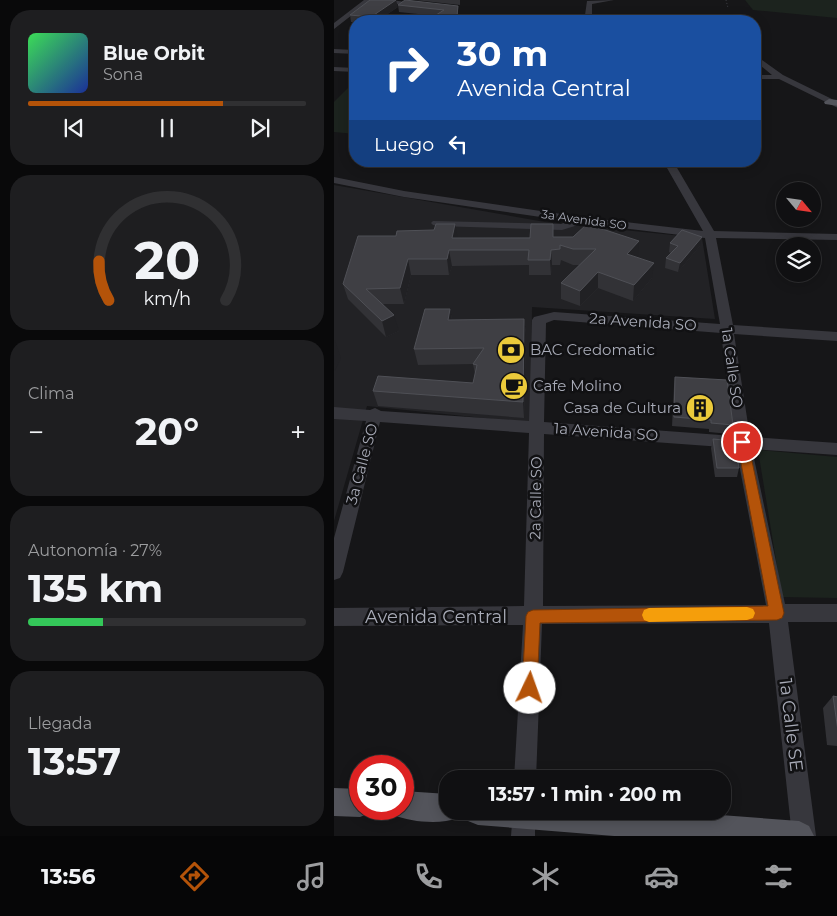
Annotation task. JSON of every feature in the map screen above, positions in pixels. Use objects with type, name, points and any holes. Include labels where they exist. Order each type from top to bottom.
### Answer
[{"type":"main road","points":[[334,802],[349,803]]},
{"type":"main road","points":[[414,806],[439,807]]},
{"type":"main road","points":[[523,821],[799,836]]},
{"type":"street","points":[[350,15],[368,0]]},
{"type":"street","points":[[373,0],[427,6]]},
{"type":"street","points":[[589,15],[590,2],[611,0]]},
{"type":"street","points":[[463,9],[464,15]]},
{"type":"street","points":[[336,26],[349,15]]},
{"type":"street","points":[[336,26],[346,25]]},
{"type":"street","points":[[334,51],[349,52]]},
{"type":"street","points":[[761,62],[780,77],[835,104]]},
{"type":"street","points":[[334,69],[349,70]]},
{"type":"street","points":[[761,77],[780,77]]},
{"type":"street","name":"1a Calle SO","points":[[671,167],[710,234],[727,328],[742,442],[777,613]]},
{"type":"street","name":"3a Avenida SO","points":[[334,180],[404,194],[576,220],[694,234],[837,237]]},
{"type":"street","points":[[437,223],[562,227],[569,226],[576,220]]},
{"type":"street","name":"2a Avenida SO","points":[[539,320],[554,316],[837,337]]},
{"type":"street","name":"2a Calle SO","points":[[525,770],[533,616],[539,320]]},
{"type":"street","name":"1a Avenida SO","points":[[334,413],[375,414],[837,449]]},
{"type":"street","name":"3a Calle SO","points":[[334,572],[375,414]]},
{"type":"street","name":"Avenida Central","points":[[334,617],[837,612]]},
{"type":"street","name":"1a Calle SE","points":[[777,613],[804,836]]},
{"type":"shaded area","points":[[745,0],[837,0],[837,18],[753,10]]},
{"type":"shaded area","points":[[349,87],[349,133],[334,132],[334,102]]},
{"type":"shaded area","points":[[334,185],[545,222],[702,238],[715,319],[532,307],[531,423],[367,406],[334,521]]},
{"type":"shaded area","points":[[758,450],[837,457],[837,598],[782,597]]},
{"type":"building","points":[[370,0],[396,0],[374,15],[350,15]]},
{"type":"building","points":[[405,0],[458,6],[457,15],[436,15],[444,10],[398,5]]},
{"type":"building","points":[[436,224],[455,224],[452,238],[530,238],[531,224],[553,224],[553,237],[573,237],[587,224],[639,241],[627,254],[654,263],[634,285],[598,272],[580,291],[561,283],[596,249],[573,249],[560,245],[560,249],[551,250],[550,260],[528,260],[529,250],[449,250],[447,259],[408,259],[400,288],[366,289],[394,315],[382,321],[343,284],[358,236],[396,236],[397,231],[434,230]]},
{"type":"building","points":[[682,230],[702,237],[680,263],[666,258],[678,246],[670,243]]},
{"type":"building","points":[[425,309],[450,309],[448,320],[524,319],[523,402],[373,391],[378,376],[473,383],[477,365],[473,364],[484,348],[414,349]]},
{"type":"building","name":"Casa de Cultura","points":[[675,377],[727,380],[733,425],[711,423],[711,420],[674,417]]},
{"type":"building","points":[[713,439],[735,441],[739,468],[717,468]]},
{"type":"building","points":[[833,696],[838,697],[838,731]]},
{"type":"slow traffic","points":[[649,615],[747,613]]},
{"type":"place","name":"BAC Credomatic","points":[[511,350]]},
{"type":"place","name":"Cafe Molino","points":[[514,386]]},
{"type":"place","name":"Casa de Cultura","points":[[700,408]]},
{"type":"route","points":[[530,688],[533,616],[777,613],[742,442]]}]
